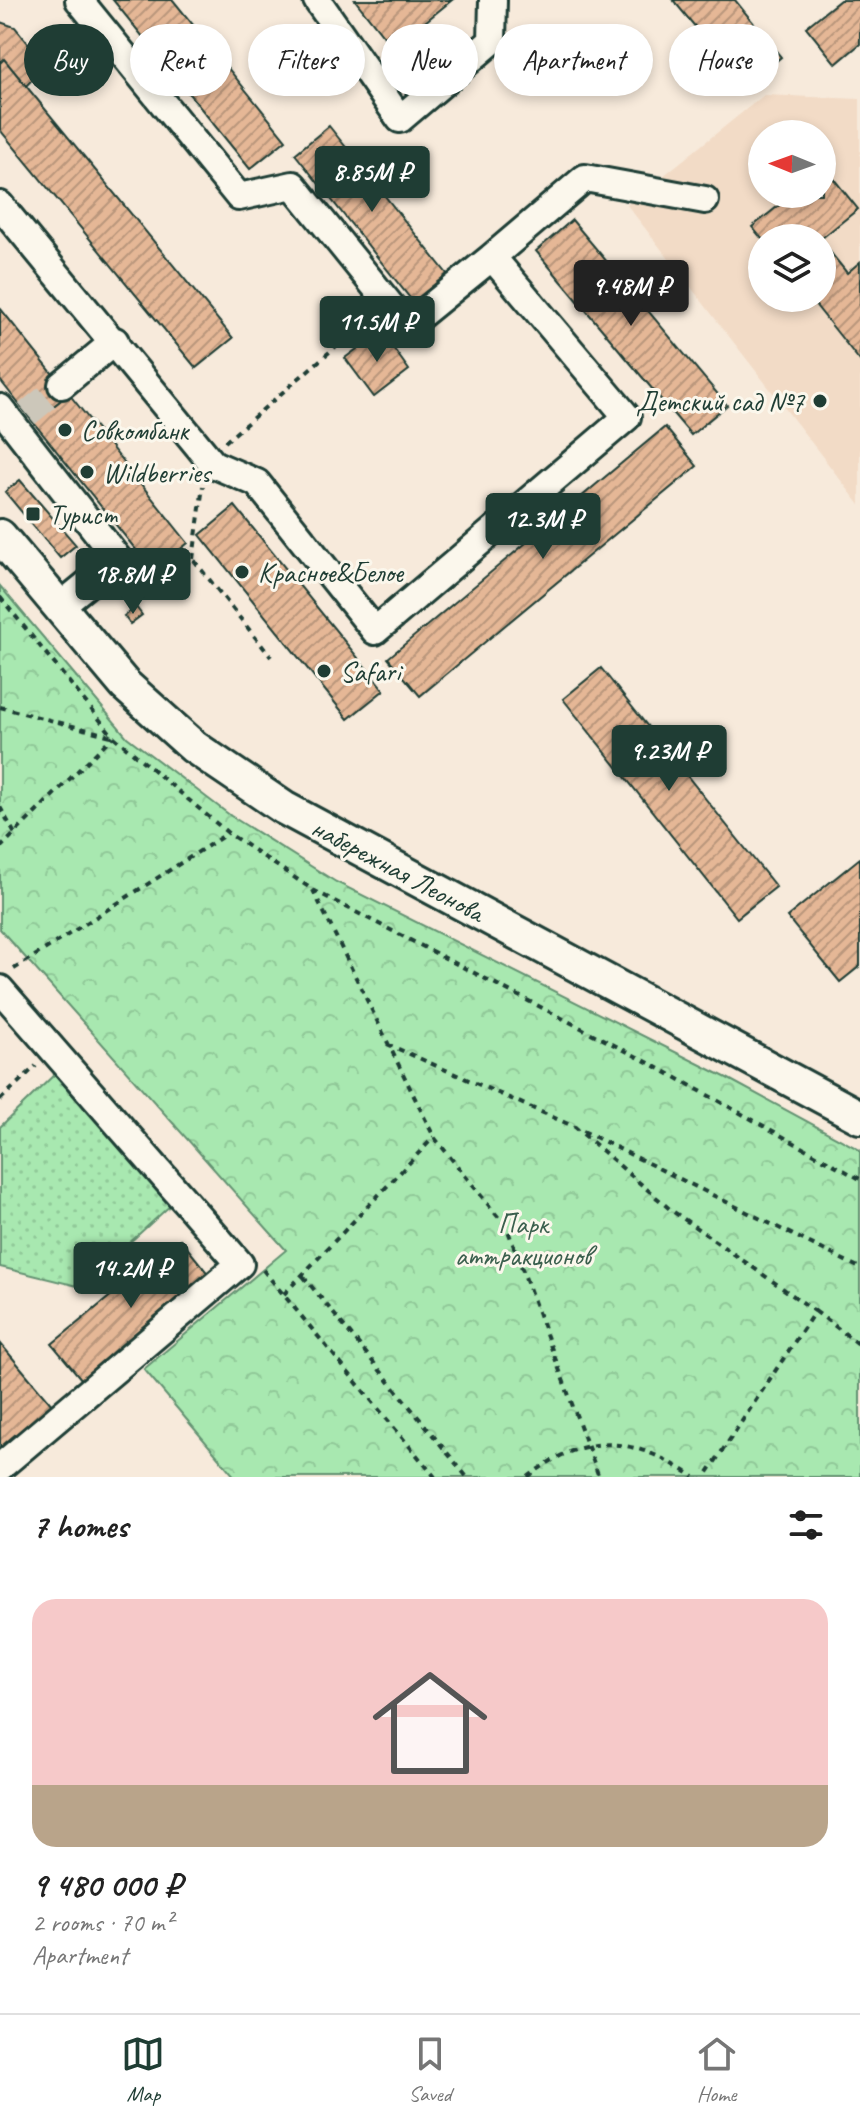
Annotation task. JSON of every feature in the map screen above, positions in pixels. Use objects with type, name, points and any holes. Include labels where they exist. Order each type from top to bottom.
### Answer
[{"type":"main road","name":"набережная Леонова","points":[[0,536],[125,685],[194,747],[284,808],[860,1117]]},
{"type":"lane","points":[[79,0],[239,197],[293,185],[407,326],[585,178],[705,200]]},
{"type":"lane","points":[[317,0],[400,119],[492,41],[493,0]]},
{"type":"lane","points":[[0,205],[115,341],[213,464],[257,483],[375,631],[627,417],[492,257]]},
{"type":"lane","points":[[62,385],[115,341]]},
{"type":"lane","points":[[14,416],[118,559],[59,607]]},
{"type":"lane","points":[[0,1467],[240,1264],[53,1050],[5,980]]},
{"type":"path","points":[[271,657],[193,559],[208,457],[387,302]]},
{"type":"path","points":[[118,559],[151,587],[193,559]]},
{"type":"path","points":[[0,597],[113,736],[228,833],[313,890],[655,1066],[860,1179]]},
{"type":"path","points":[[0,707],[113,736]]},
{"type":"path","points":[[0,848],[113,736]]},
{"type":"path","points":[[0,807],[15,834]]},
{"type":"path","points":[[5,980],[228,833]]},
{"type":"path","points":[[313,890],[434,1137],[507,1228],[599,1477]]},
{"type":"path","points":[[387,1044],[575,1127],[860,1268]]},
{"type":"path","points":[[0,1100],[53,1050]]},
{"type":"path","points":[[575,1127],[671,1210],[860,1345]]},
{"type":"path","points":[[283,1295],[434,1137]]},
{"type":"path","points":[[303,1276],[467,1477]]},
{"type":"path","points":[[705,1477],[815,1311]]},
{"type":"path","points":[[528,1477],[587,1444],[625,1444],[694,1477]]},
{"type":"shaded area","name":"Детский сад №7","points":[[763,96],[860,99],[860,505],[627,205]]},
{"type":"green space","name":"Парк аттракционов","points":[[0,586],[127,737],[231,816],[336,882],[727,1078],[860,1150],[860,1477],[235,1477],[144,1369],[286,1250],[0,929]]},
{"type":"green space","points":[[58,1071],[173,1203],[81,1287],[0,1267],[0,1127]]},
{"type":"building","points":[[113,0],[173,0],[192,24],[132,24]]},
{"type":"building","points":[[355,0],[452,0],[422,24],[381,24],[381,33]]},
{"type":"building","points":[[673,0],[735,0],[754,24],[693,24]]},
{"type":"building","points":[[840,0],[860,0],[860,44],[836,64],[806,27]]},
{"type":"building","points":[[0,22],[15,27],[24,38],[24,84],[4,59],[0,63]]},
{"type":"building","points":[[4,59],[24,83],[24,96],[34,96],[233,338],[196,368],[0,130],[0,63]]},
{"type":"building","points":[[232,73],[286,140],[250,169],[191,96],[232,96]]},
{"type":"building","points":[[329,126],[448,275],[414,303],[295,154]]},
{"type":"building","points":[[836,182],[858,209],[836,227],[836,224],[756,224],[776,208],[836,208]]},
{"type":"building","points":[[572,220],[727,405],[691,435],[536,251]]},
{"type":"building","points":[[836,259],[847,273],[860,262],[860,361],[821,312],[836,312]]},
{"type":"building","points":[[0,308],[69,394],[33,422],[0,380]]},
{"type":"building","points":[[381,331],[409,370],[374,397],[345,358]]},
{"type":"building","points":[[69,394],[188,543],[153,571],[33,422]]},
{"type":"building","points":[[665,427],[697,466],[420,696],[388,658]]},
{"type":"building","points":[[20,480],[76,545],[60,558],[5,492]]},
{"type":"building","points":[[235,506],[384,690],[348,719],[200,535]]},
{"type":"building","points":[[136,607],[142,615],[130,624],[124,616]]},
{"type":"building","points":[[601,668],[776,887],[737,918],[563,699]]},
{"type":"building","points":[[860,858],[860,966],[840,982],[787,917]]},
{"type":"building","points":[[180,1239],[210,1276],[82,1380],[52,1344]]},
{"type":"building","points":[[0,1343],[52,1405],[0,1449]]},
{"type":"tunnel","points":[[27,414],[62,385]]},
{"type":"place","name":"Детский сад №7","points":[[820,401]]},
{"type":"place","name":"Совкомбанк","points":[[65,430]]},
{"type":"place","name":"Wildberries","points":[[87,472]]},
{"type":"place","name":"Турист","points":[[33,514]]},
{"type":"place","name":"Красное&Белое","points":[[242,572]]},
{"type":"place","name":"Safari","points":[[324,671]]}]
